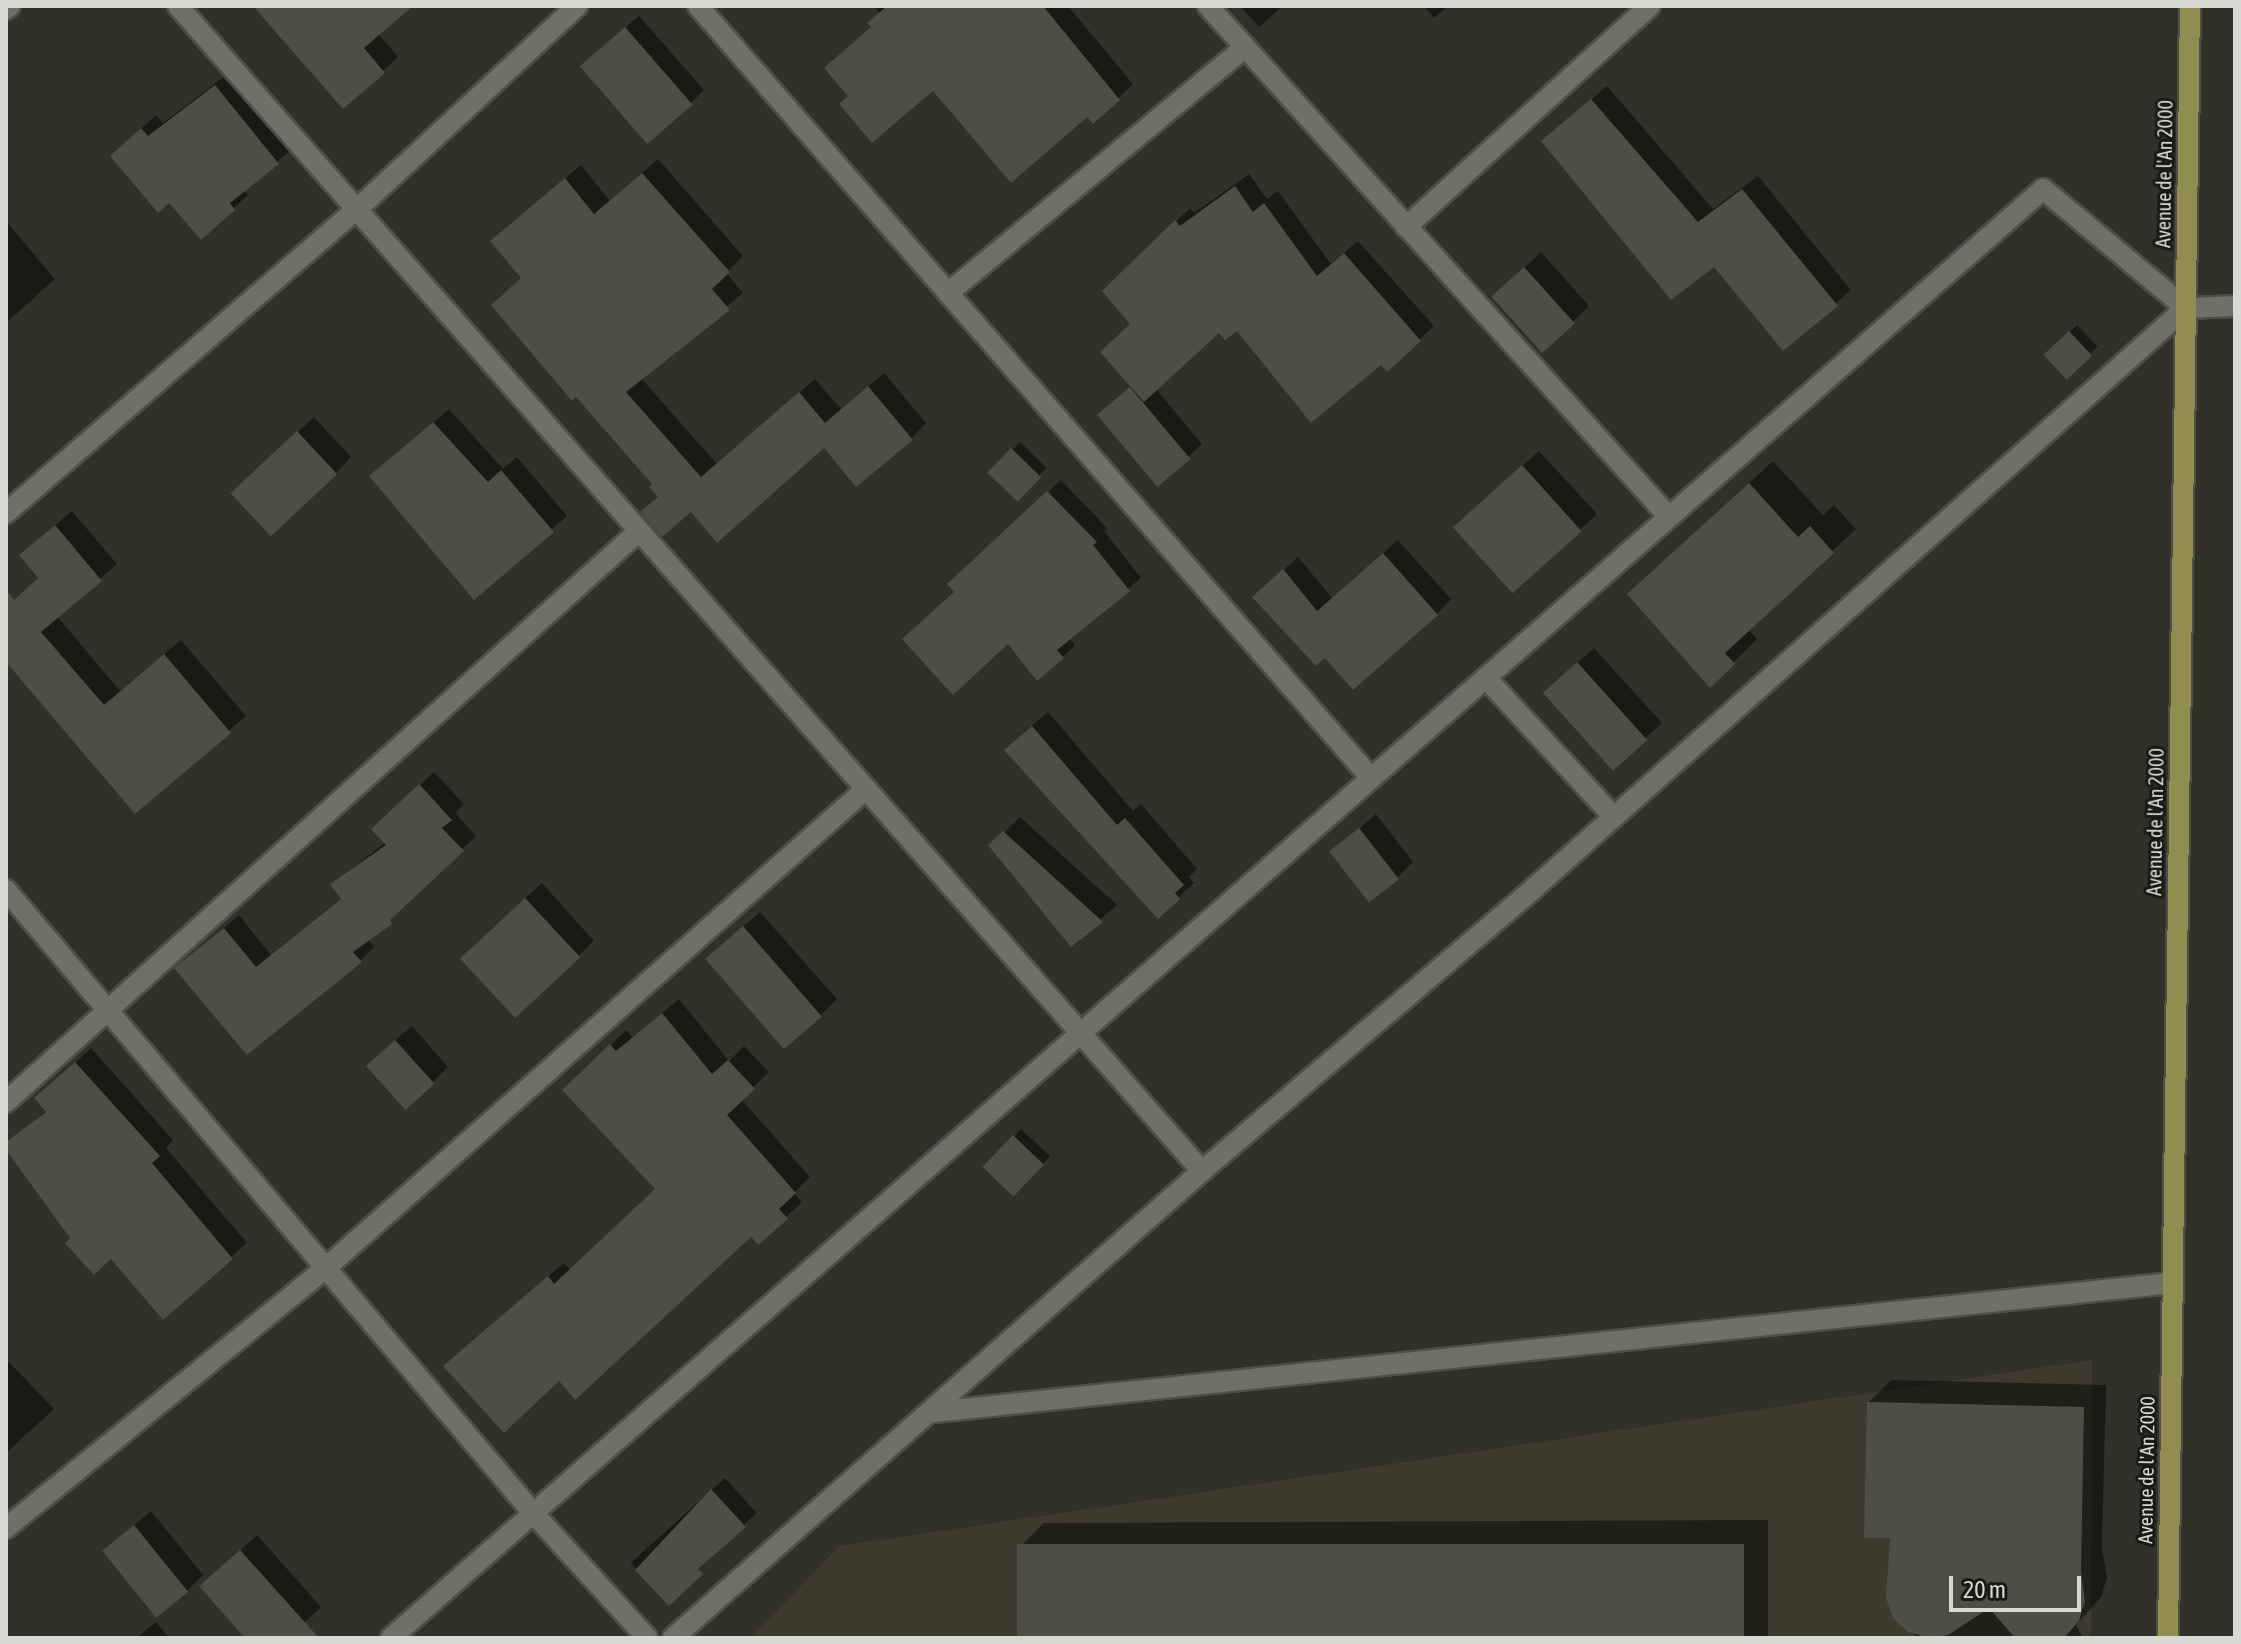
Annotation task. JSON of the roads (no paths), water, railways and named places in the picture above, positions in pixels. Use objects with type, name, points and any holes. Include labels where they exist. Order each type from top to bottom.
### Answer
[{"type":"main road","name":"Avenue de l'An 2000","points":[[2168,1638],[2190,6]]},
{"type":"street","points":[[178,6],[1202,1171]]},
{"type":"street","points":[[6,513],[356,210],[577,6]]},
{"type":"street","points":[[698,6],[1371,778]]},
{"type":"street","points":[[1208,6],[1669,517]]},
{"type":"street","points":[[1406,227],[1650,6]]},
{"type":"street","points":[[948,293],[1245,47]]},
{"type":"street","points":[[391,1638],[2043,189],[2186,308]]},
{"type":"street","points":[[673,1638],[934,1412],[1202,1171],[1612,815],[2186,308],[2235,306]]},
{"type":"street","points":[[6,1102],[639,531]]},
{"type":"street","points":[[1486,678],[1612,815]]},
{"type":"street","points":[[6,1528],[328,1266],[866,789]]},
{"type":"street","points":[[6,890],[328,1266],[533,1513],[647,1638]]},
{"type":"street","points":[[934,1412],[2172,1283]]}]
